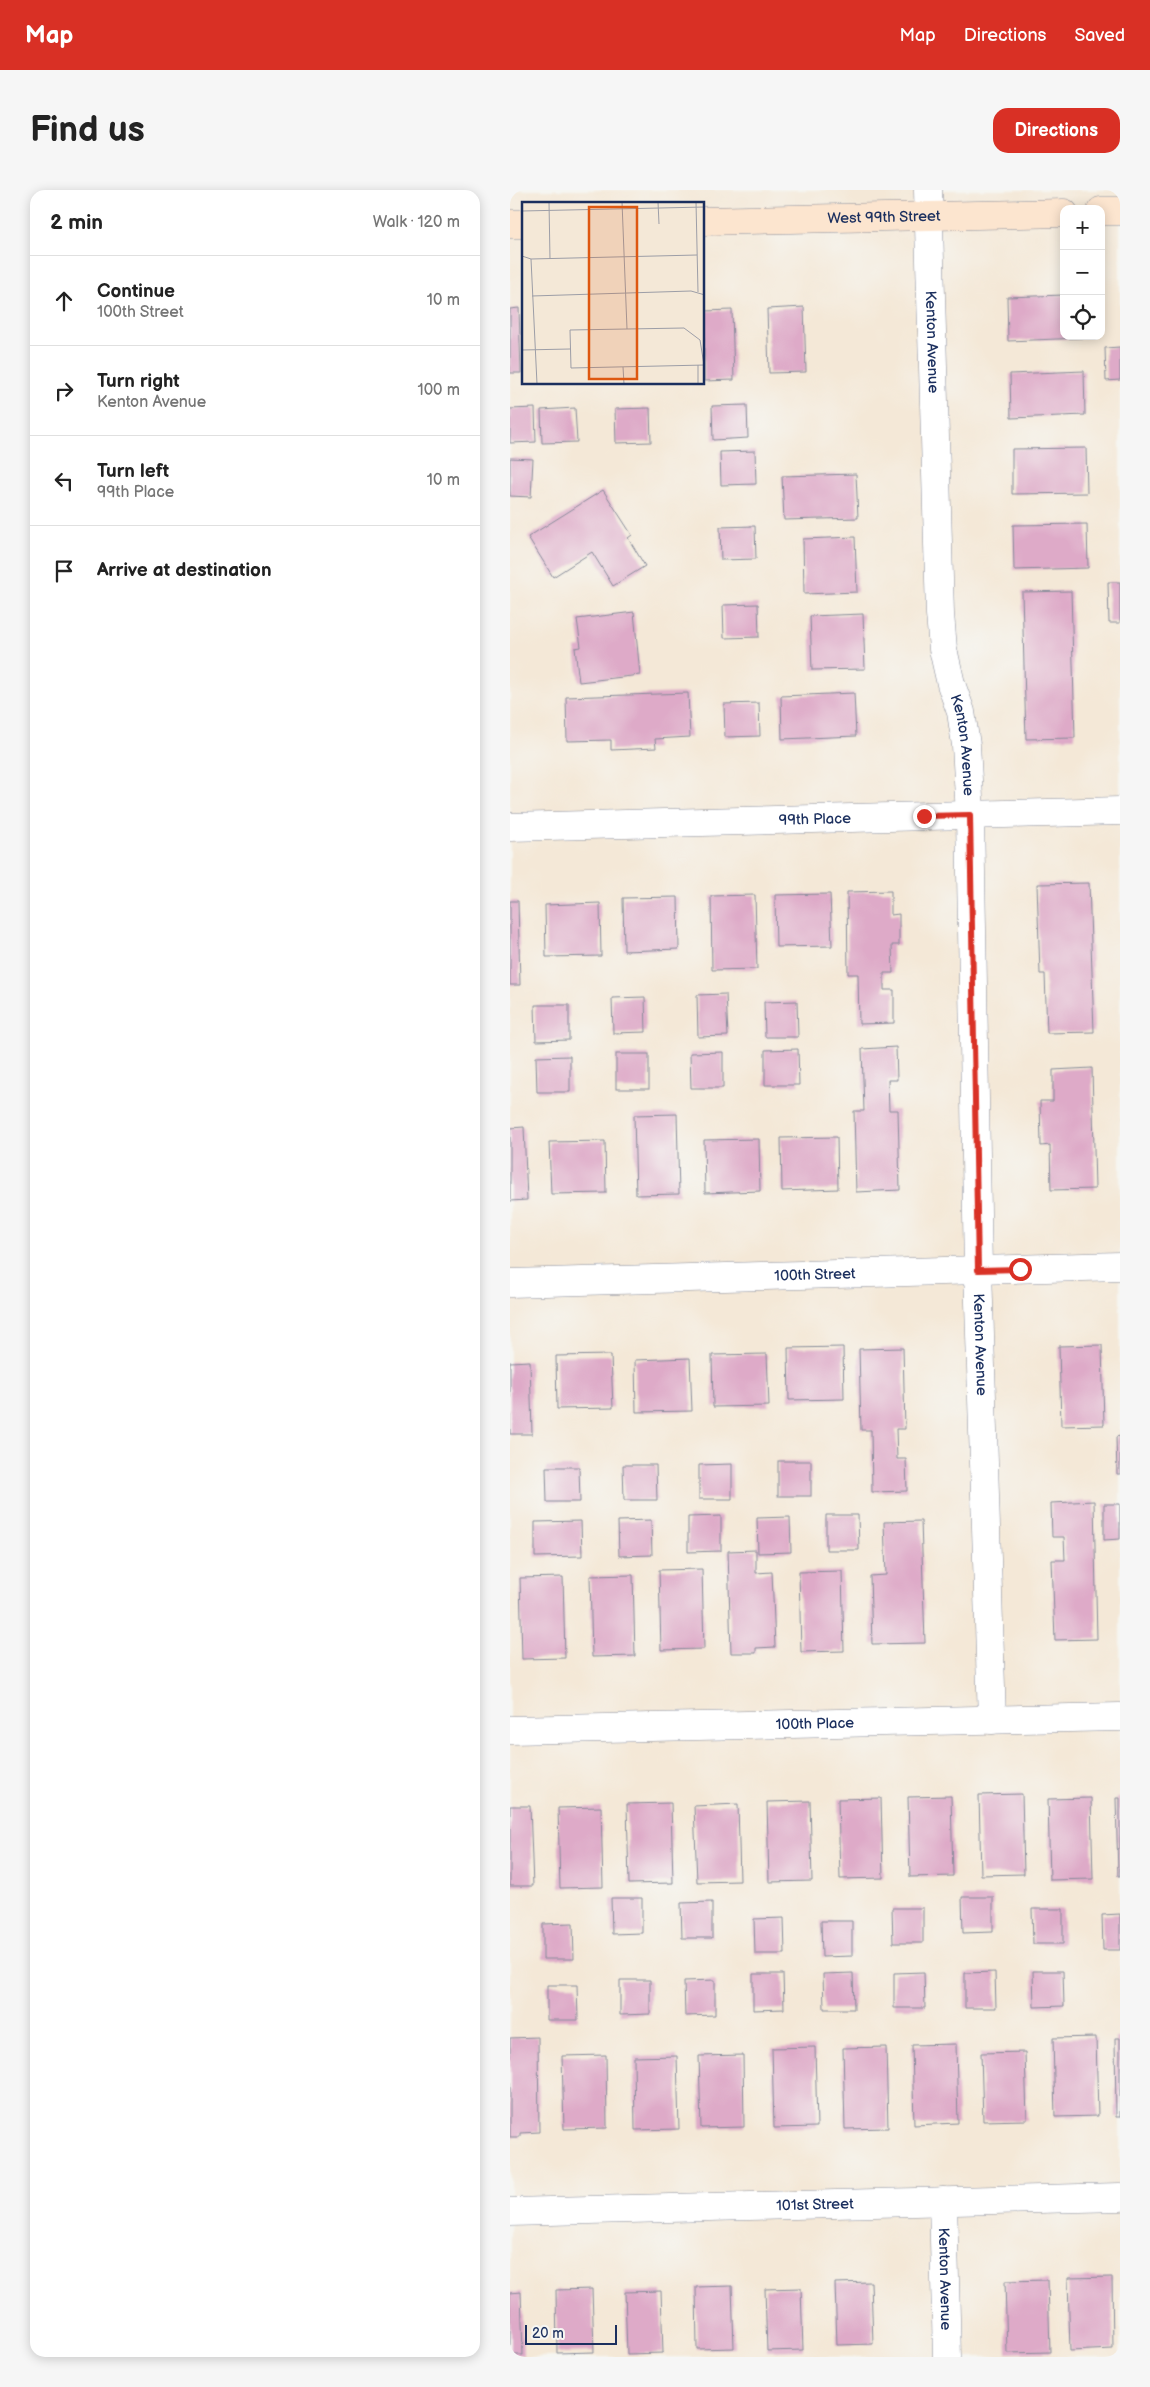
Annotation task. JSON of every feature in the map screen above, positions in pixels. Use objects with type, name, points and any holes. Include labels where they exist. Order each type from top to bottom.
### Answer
[{"type":"street","name":"Kenton Avenue","points":[[928,190],[940,614],[943,649],[951,684],[961,712],[966,745],[970,815],[978,1270],[992,1720]]},
{"type":"street","points":[[1105,212],[1120,211]]},
{"type":"street","name":"West 99th Street","points":[[705,221],[929,218],[1060,213]]},
{"type":"street","name":"99th Place","points":[[510,826],[1120,811]]},
{"type":"street","name":"100th Street","points":[[510,1283],[1120,1266]]},
{"type":"street","name":"100th Place","points":[[510,1730],[1120,1717]]},
{"type":"street","name":"101st Street","points":[[510,2212],[1120,2197]]},
{"type":"street","name":"Kenton Avenue","points":[[943,2201],[947,2357]]},
{"type":"building","points":[[1060,295],[1060,339],[1008,341],[1007,297]]},
{"type":"building","points":[[804,307],[806,372],[769,373],[767,309]]},
{"type":"building","points":[[519,308],[521,373],[510,373],[510,309]]},
{"type":"building","points":[[732,310],[734,380],[705,381],[705,311]]},
{"type":"building","points":[[1120,347],[1120,380],[1106,381],[1105,348]]},
{"type":"building","points":[[1084,371],[1085,415],[1011,418],[1010,374]]},
{"type":"building","points":[[747,405],[748,438],[713,440],[712,406]]},
{"type":"building","points":[[535,408],[536,442],[510,443],[510,409]]},
{"type":"building","points":[[575,408],[577,442],[542,443],[541,410]]},
{"type":"building","points":[[650,408],[651,442],[616,443],[615,409]]},
{"type":"building","points":[[1086,448],[1087,493],[1012,494],[1012,449]]},
{"type":"building","points":[[755,451],[756,484],[721,485],[720,452]]},
{"type":"building","points":[[510,458],[533,459],[531,497],[510,496]]},
{"type":"building","points":[[856,474],[858,518],[784,520],[782,476]]},
{"type":"building","points":[[603,490],[632,535],[628,538],[645,566],[613,586],[592,552],[553,577],[528,537]]},
{"type":"building","points":[[1087,524],[1088,568],[1014,570],[1013,525]]},
{"type":"building","points":[[755,526],[756,559],[721,560],[720,527]]},
{"type":"building","points":[[855,537],[857,592],[804,594],[803,539]]},
{"type":"building","points":[[1108,582],[1120,582],[1120,623],[1109,623]]},
{"type":"building","points":[[1071,591],[1075,738],[1026,739],[1022,592]]},
{"type":"building","points":[[758,604],[759,637],[724,638],[723,605]]},
{"type":"building","points":[[634,612],[640,675],[579,682],[575,648],[581,647],[577,619]]},
{"type":"building","points":[[863,614],[865,669],[812,670],[810,616]]},
{"type":"building","points":[[688,693],[690,737],[655,739],[656,748],[611,750],[611,740],[567,741],[566,697]]},
{"type":"building","points":[[854,693],[856,736],[782,739],[781,696]]},
{"type":"building","points":[[759,703],[760,736],[725,737],[724,704]]},
{"type":"building","points":[[1089,883],[1094,1032],[1047,1033],[1045,974],[1040,974],[1037,884]]},
{"type":"building","points":[[891,891],[891,915],[899,914],[899,945],[892,945],[893,973],[884,973],[884,990],[894,990],[894,1023],[859,1024],[858,974],[848,974],[847,892]]},
{"type":"building","points":[[830,894],[832,946],[776,947],[775,895]]},
{"type":"building","points":[[755,895],[757,969],[712,970],[711,896]]},
{"type":"building","points":[[678,897],[679,949],[624,951],[623,898]]},
{"type":"building","points":[[510,901],[518,901],[520,985],[510,985]]},
{"type":"building","points":[[600,903],[601,956],[546,957],[545,905]]},
{"type":"building","points":[[726,994],[728,1036],[698,1037],[697,995]]},
{"type":"building","points":[[645,997],[646,1032],[613,1033],[612,998]]},
{"type":"building","points":[[797,1001],[798,1037],[765,1037],[764,1002]]},
{"type":"building","points":[[535,1005],[569,1005],[569,1040],[536,1041]]},
{"type":"building","points":[[896,1047],[897,1080],[888,1080],[889,1110],[898,1110],[900,1190],[856,1192],[854,1111],[864,1111],[862,1049]]},
{"type":"building","points":[[798,1049],[799,1085],[765,1085],[765,1050]]},
{"type":"building","points":[[723,1052],[723,1088],[691,1088],[690,1053]]},
{"type":"building","points":[[616,1054],[649,1054],[649,1089],[616,1089]]},
{"type":"building","points":[[570,1056],[570,1092],[537,1092],[536,1057]]},
{"type":"building","points":[[1092,1068],[1095,1189],[1051,1190],[1050,1145],[1041,1146],[1040,1101],[1053,1101],[1053,1070]]},
{"type":"building","points":[[677,1114],[679,1194],[636,1195],[634,1115]]},
{"type":"building","points":[[524,1127],[527,1200],[510,1201],[510,1128]]},
{"type":"building","points":[[837,1137],[838,1189],[782,1191],[781,1138]]},
{"type":"building","points":[[759,1139],[760,1191],[705,1193],[704,1140]]},
{"type":"building","points":[[605,1141],[606,1193],[551,1194],[549,1142]]},
{"type":"building","points":[[1102,1345],[1104,1425],[1061,1426],[1059,1346]]},
{"type":"building","points":[[843,1347],[844,1399],[789,1400],[788,1348]]},
{"type":"building","points":[[903,1348],[905,1429],[896,1429],[897,1459],[906,1459],[907,1491],[872,1492],[871,1430],[861,1430],[859,1349]]},
{"type":"building","points":[[767,1354],[769,1406],[713,1407],[712,1355]]},
{"type":"building","points":[[611,1355],[613,1408],[557,1409],[556,1356]]},
{"type":"building","points":[[690,1358],[692,1411],[636,1412],[635,1360]]},
{"type":"building","points":[[530,1361],[532,1434],[510,1434],[510,1362]]},
{"type":"building","points":[[1120,1436],[1120,1474],[1117,1474],[1116,1437]]},
{"type":"building","points":[[778,1461],[811,1461],[811,1496],[778,1496]]},
{"type":"building","points":[[732,1464],[732,1499],[699,1499],[699,1465]]},
{"type":"building","points":[[623,1465],[656,1465],[657,1500],[624,1500]]},
{"type":"building","points":[[546,1467],[579,1467],[580,1502],[547,1502]]},
{"type":"building","points":[[1094,1501],[1097,1639],[1055,1640],[1052,1560],[1065,1560],[1064,1537],[1052,1537],[1051,1503]]},
{"type":"building","points":[[1104,1504],[1120,1504],[1120,1539],[1104,1540]]},
{"type":"building","points":[[826,1515],[858,1515],[859,1550],[826,1550]]},
{"type":"building","points":[[721,1516],[721,1551],[688,1552],[688,1517]]},
{"type":"building","points":[[790,1517],[791,1552],[758,1553],[757,1518]]},
{"type":"building","points":[[651,1520],[652,1555],[619,1556],[618,1521]]},
{"type":"building","points":[[581,1521],[582,1556],[535,1557],[535,1522]]},
{"type":"building","points":[[921,1521],[925,1643],[872,1644],[870,1576],[886,1575],[884,1522]]},
{"type":"building","points":[[756,1550],[756,1573],[772,1572],[775,1647],[756,1648],[756,1653],[731,1653],[728,1551]]},
{"type":"building","points":[[702,1569],[704,1649],[661,1650],[659,1570]]},
{"type":"building","points":[[842,1571],[844,1651],[801,1652],[799,1572]]},
{"type":"building","points":[[633,1575],[635,1656],[592,1657],[590,1576]]},
{"type":"building","points":[[563,1577],[565,1658],[522,1659],[520,1578]]},
{"type":"building","points":[[1022,1794],[1024,1874],[981,1875],[979,1795]]},
{"type":"building","points":[[951,1796],[953,1876],[910,1877],[908,1797]]},
{"type":"building","points":[[881,1798],[883,1878],[840,1879],[838,1799]]},
{"type":"building","points":[[1091,1798],[1093,1879],[1050,1880],[1048,1799]]},
{"type":"building","points":[[1116,1798],[1120,1798],[1120,1876],[1118,1876]]},
{"type":"building","points":[[810,1801],[812,1881],[769,1882],[767,1802]]},
{"type":"building","points":[[671,1803],[673,1883],[629,1884],[627,1804]]},
{"type":"building","points":[[738,1804],[740,1881],[697,1882],[694,1806]]},
{"type":"building","points":[[510,1806],[530,1806],[533,1886],[510,1886]]},
{"type":"building","points":[[601,1807],[603,1887],[560,1888],[558,1808]]},
{"type":"building","points":[[962,1897],[993,1897],[993,1932],[963,1933]]},
{"type":"building","points":[[611,1898],[642,1898],[642,1933],[612,1934]]},
{"type":"building","points":[[712,1902],[712,1938],[682,1938],[681,1903]]},
{"type":"building","points":[[892,1908],[923,1908],[923,1943],[893,1943]]},
{"type":"building","points":[[1032,1909],[1063,1909],[1063,1944],[1033,1944]]},
{"type":"building","points":[[1120,1914],[1120,1950],[1103,1950],[1102,1915]]},
{"type":"building","points":[[784,1918],[785,1954],[755,1954],[754,1919]]},
{"type":"building","points":[[821,1921],[852,1921],[852,1956],[822,1957]]},
{"type":"building","points":[[573,1923],[574,1959],[543,1959],[543,1924]]},
{"type":"building","points":[[1033,1971],[1063,1971],[1064,2006],[1034,2007]]},
{"type":"building","points":[[924,1972],[925,2008],[894,2008],[894,1973]]},
{"type":"building","points":[[995,1972],[996,2008],[965,2008],[965,1973]]},
{"type":"building","points":[[853,1973],[854,2009],[824,2009],[823,1974]]},
{"type":"building","points":[[753,1974],[783,1974],[784,2009],[753,2010]]},
{"type":"building","points":[[620,1980],[650,1980],[650,2014],[620,2015]]},
{"type":"building","points":[[715,1980],[715,2015],[685,2016],[684,1981]]},
{"type":"building","points":[[547,1985],[577,1985],[578,2020],[547,2020]]},
{"type":"building","points":[[538,2037],[539,2132],[520,2133],[520,2137],[510,2137],[510,2038]]},
{"type":"building","points":[[1096,2037],[1098,2116],[1055,2117],[1053,2038]]},
{"type":"building","points":[[1115,2038],[1120,2038],[1120,2117],[1116,2117]]},
{"type":"building","points":[[956,2044],[958,2123],[914,2125],[912,2045]]},
{"type":"building","points":[[815,2047],[817,2127],[774,2128],[772,2048]]},
{"type":"building","points":[[886,2047],[888,2128],[845,2129],[843,2048]]},
{"type":"building","points":[[1025,2052],[1027,2120],[983,2121],[981,2053]]},
{"type":"building","points":[[606,2055],[607,2128],[564,2129],[562,2056]]},
{"type":"building","points":[[743,2055],[744,2127],[701,2128],[699,2056]]},
{"type":"building","points":[[677,2056],[679,2129],[635,2130],[634,2057]]},
{"type":"building","points":[[1112,2277],[1113,2349],[1070,2351],[1068,2278]]},
{"type":"building","points":[[1048,2280],[1050,2352],[1007,2353],[1005,2281]]},
{"type":"building","points":[[871,2282],[873,2344],[837,2345],[835,2283]]},
{"type":"building","points":[[732,2286],[734,2348],[697,2349],[696,2287]]},
{"type":"building","points":[[801,2288],[803,2350],[767,2351],[765,2289]]},
{"type":"building","points":[[592,2289],[594,2352],[557,2353],[556,2290]]},
{"type":"building","points":[[661,2291],[663,2353],[627,2354],[625,2292]]},
{"type":"building","points":[[521,2292],[523,2355],[510,2355],[510,2293]]},
{"type":"route","points":[[924,816],[970,815],[978,1270],[1020,1269]]}]
